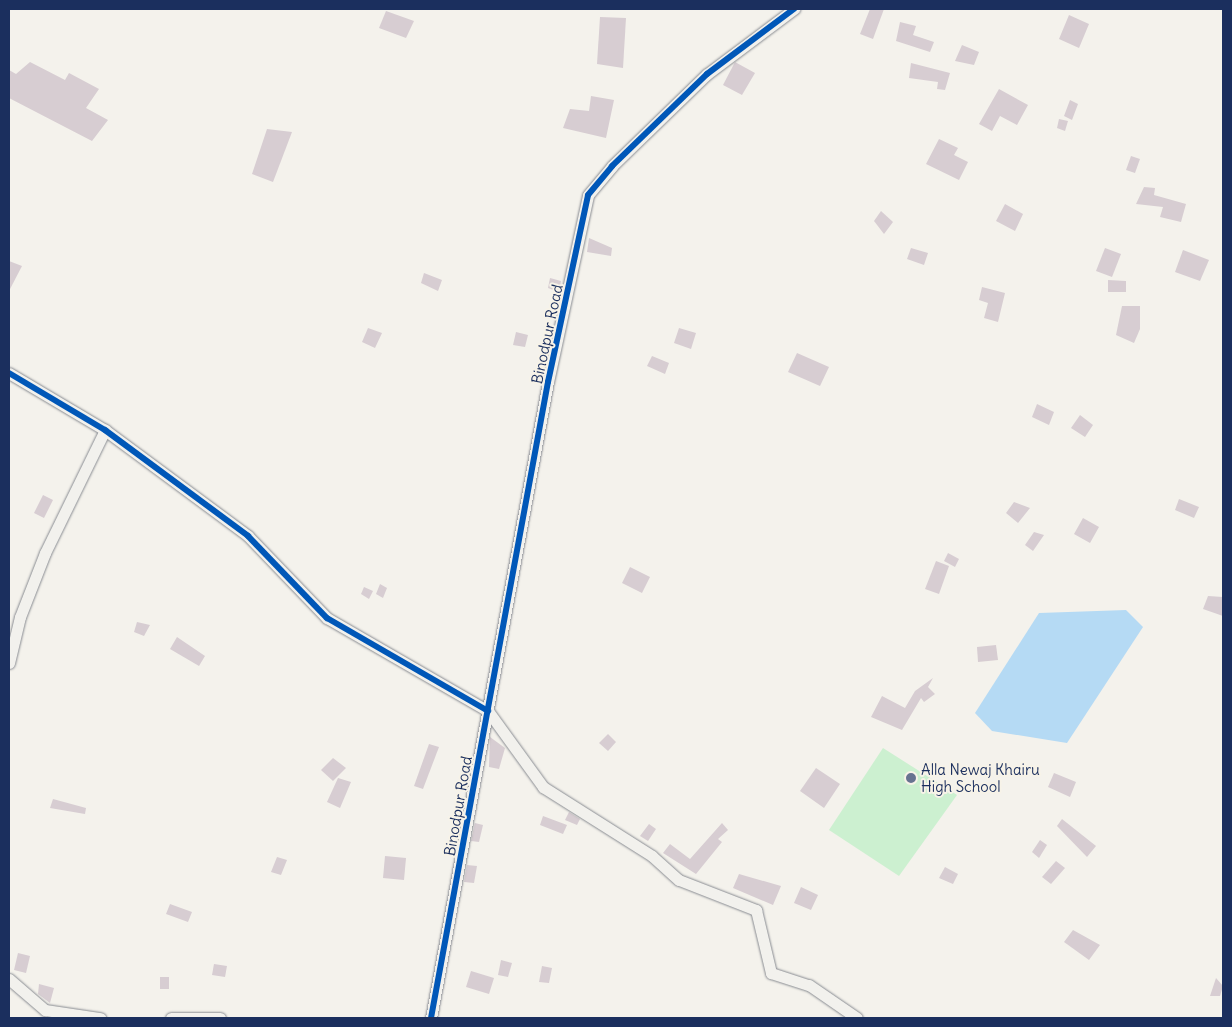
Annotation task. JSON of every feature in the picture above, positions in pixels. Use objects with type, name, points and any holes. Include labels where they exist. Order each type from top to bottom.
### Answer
[{"type":"street","name":"Binodpur Road","points":[[431,1018],[488,711],[588,195],[612,166],[707,74],[794,9]]},
{"type":"street","points":[[9,373],[106,430],[248,536],[327,618],[488,711],[543,787],[652,856],[679,880],[756,910],[772,974],[809,986],[857,1018]]},
{"type":"street","points":[[9,664],[20,617],[45,554],[106,430]]},
{"type":"street","points":[[9,979],[45,1010],[100,1018]]},
{"type":"street","points":[[171,1018],[220,1018]]},
{"type":"green space","points":[[883,748],[957,795],[899,876],[829,830]]},
{"type":"water","points":[[1126,610],[1143,627],[1067,743],[992,731],[975,713],[1039,613]]},
{"type":"building","points":[[870,9],[884,9],[873,39],[860,34]]},
{"type":"building","points":[[386,11],[414,21],[406,38],[379,28]]},
{"type":"building","points":[[1069,15],[1089,24],[1079,48],[1059,39]]},
{"type":"building","points":[[600,17],[626,18],[623,68],[597,64]]},
{"type":"building","points":[[900,22],[916,26],[913,35],[934,42],[930,52],[896,41]]},
{"type":"building","points":[[962,45],[979,52],[974,65],[955,61]]},
{"type":"building","points":[[30,62],[65,80],[69,73],[99,89],[86,108],[108,120],[92,141],[9,98],[9,70],[16,74]]},
{"type":"building","points":[[735,62],[755,73],[742,95],[723,85]]},
{"type":"building","points":[[911,63],[950,73],[945,90],[937,89],[938,82],[909,78]]},
{"type":"building","points":[[999,89],[1028,105],[1017,125],[1000,116],[992,131],[979,124]]},
{"type":"building","points":[[591,96],[614,100],[606,138],[563,128],[570,109],[589,111]]},
{"type":"building","points":[[1070,100],[1078,104],[1072,120],[1064,116]]},
{"type":"building","points":[[1059,119],[1068,121],[1065,131],[1057,128]]},
{"type":"building","points":[[267,129],[292,132],[273,182],[252,174]]},
{"type":"building","points":[[939,139],[958,148],[954,155],[968,162],[959,180],[926,164]]},
{"type":"building","points":[[1131,156],[1140,159],[1135,173],[1126,170]]},
{"type":"building","points":[[1144,187],[1155,188],[1154,195],[1186,204],[1181,222],[1160,217],[1163,207],[1136,204]]},
{"type":"building","points":[[1005,204],[1023,214],[1015,231],[996,221]]},
{"type":"building","points":[[881,211],[893,222],[884,234],[874,221]]},
{"type":"building","points":[[589,238],[612,248],[611,256],[587,252]]},
{"type":"building","points":[[911,248],[928,253],[924,265],[907,259]]},
{"type":"building","points":[[1105,248],[1121,254],[1112,277],[1096,271]]},
{"type":"building","points":[[1183,250],[1209,260],[1200,281],[1175,272]]},
{"type":"building","points":[[9,261],[22,266],[9,291]]},
{"type":"building","points":[[424,273],[442,280],[438,291],[421,283]]},
{"type":"building","points":[[550,278],[561,281],[559,292],[548,288]]},
{"type":"building","points":[[1108,280],[1126,281],[1126,292],[1108,292]]},
{"type":"building","points":[[982,287],[1005,293],[998,322],[984,318],[988,303],[979,300]]},
{"type":"building","points":[[1122,306],[1140,306],[1140,329],[1134,343],[1116,335]]},
{"type":"building","points":[[368,328],[382,333],[375,348],[362,342]]},
{"type":"building","points":[[679,328],[696,333],[691,349],[674,343]]},
{"type":"building","points":[[516,332],[528,335],[525,347],[513,345]]},
{"type":"building","points":[[797,353],[829,367],[820,386],[788,372]]},
{"type":"building","points":[[652,356],[669,363],[665,374],[647,366]]},
{"type":"building","points":[[1037,404],[1054,412],[1049,425],[1032,417]]},
{"type":"building","points":[[1080,415],[1093,425],[1085,437],[1071,428]]},
{"type":"building","points":[[43,495],[53,500],[44,518],[34,513]]},
{"type":"building","points":[[1179,499],[1199,507],[1194,518],[1175,510]]},
{"type":"building","points":[[1014,502],[1030,508],[1018,523],[1006,513]]},
{"type":"building","points":[[1083,518],[1099,527],[1090,543],[1074,534]]},
{"type":"building","points":[[1034,532],[1044,535],[1033,551],[1025,545]]},
{"type":"building","points":[[948,553],[959,559],[955,567],[944,561]]},
{"type":"building","points":[[936,561],[949,566],[939,594],[925,589]]},
{"type":"building","points":[[630,567],[650,577],[642,593],[622,583]]},
{"type":"building","points":[[380,584],[387,588],[383,598],[376,594]]},
{"type":"building","points":[[364,587],[373,591],[369,599],[361,594]]},
{"type":"building","points":[[1208,596],[1223,597],[1223,616],[1203,609]]},
{"type":"building","points":[[137,622],[150,625],[144,636],[134,632]]},
{"type":"building","points":[[177,637],[205,656],[199,666],[170,649]]},
{"type":"building","points":[[996,645],[998,660],[978,662],[977,647]]},
{"type":"building","points":[[933,678],[928,687],[935,694],[924,702],[921,698],[902,730],[871,717],[882,696],[905,708],[915,691]]},
{"type":"building","points":[[608,734],[616,742],[608,751],[599,743]]},
{"type":"building","points":[[490,737],[505,748],[499,769],[489,767]]},
{"type":"building","points":[[429,744],[439,747],[423,789],[414,786]]},
{"type":"building","points":[[333,758],[346,768],[333,781],[321,770]]},
{"type":"building","points":[[816,768],[840,784],[824,808],[800,791]]},
{"type":"building","points":[[1054,773],[1076,782],[1070,797],[1048,787]]},
{"type":"building","points":[[338,778],[351,782],[340,808],[327,802]]},
{"type":"building","points":[[53,799],[86,808],[85,814],[50,808]]},
{"type":"building","points":[[569,812],[580,819],[577,825],[565,820]]},
{"type":"building","points":[[543,816],[567,825],[563,834],[540,825]]},
{"type":"building","points":[[1062,819],[1096,846],[1087,857],[1057,826]]},
{"type":"building","points":[[475,823],[483,825],[479,842],[471,841]]},
{"type":"building","points":[[722,823],[728,830],[718,839],[722,842],[696,874],[663,853],[670,844],[690,859]]},
{"type":"building","points":[[649,824],[656,829],[648,841],[640,836]]},
{"type":"building","points":[[1040,840],[1047,845],[1039,858],[1032,852]]},
{"type":"building","points":[[385,856],[406,858],[404,880],[383,878]]},
{"type":"building","points":[[277,857],[287,860],[281,875],[271,872]]},
{"type":"building","points":[[1056,861],[1065,868],[1051,884],[1042,877]]},
{"type":"building","points":[[467,865],[477,866],[474,883],[464,882]]},
{"type":"building","points":[[945,867],[958,874],[953,884],[939,878]]},
{"type":"building","points":[[739,874],[781,886],[773,905],[733,888]]},
{"type":"building","points":[[801,887],[818,895],[811,910],[794,903]]},
{"type":"building","points":[[170,904],[192,912],[188,922],[166,914]]},
{"type":"building","points":[[1073,930],[1100,945],[1089,960],[1064,942]]},
{"type":"building","points":[[18,953],[30,956],[26,973],[14,970]]},
{"type":"building","points":[[501,960],[512,963],[508,977],[498,975]]},
{"type":"building","points":[[214,964],[227,966],[225,977],[212,975]]},
{"type":"building","points":[[542,966],[552,968],[549,983],[539,982]]},
{"type":"building","points":[[471,971],[494,978],[489,994],[466,987]]},
{"type":"building","points":[[160,977],[169,977],[169,989],[160,989]]},
{"type":"building","points":[[1216,978],[1223,986],[1220,996],[1210,996]]},
{"type":"building","points":[[39,984],[54,988],[50,1003],[38,994]]},
{"type":"cycle path","points":[[431,1018],[548,382],[588,195],[612,166],[707,74],[794,9]]},
{"type":"cycle path","points":[[9,373],[105,430],[248,536],[327,618],[488,711]]},
{"type":"place","name":"Alla Newaj Khairu High School","points":[[911,778]]}]
